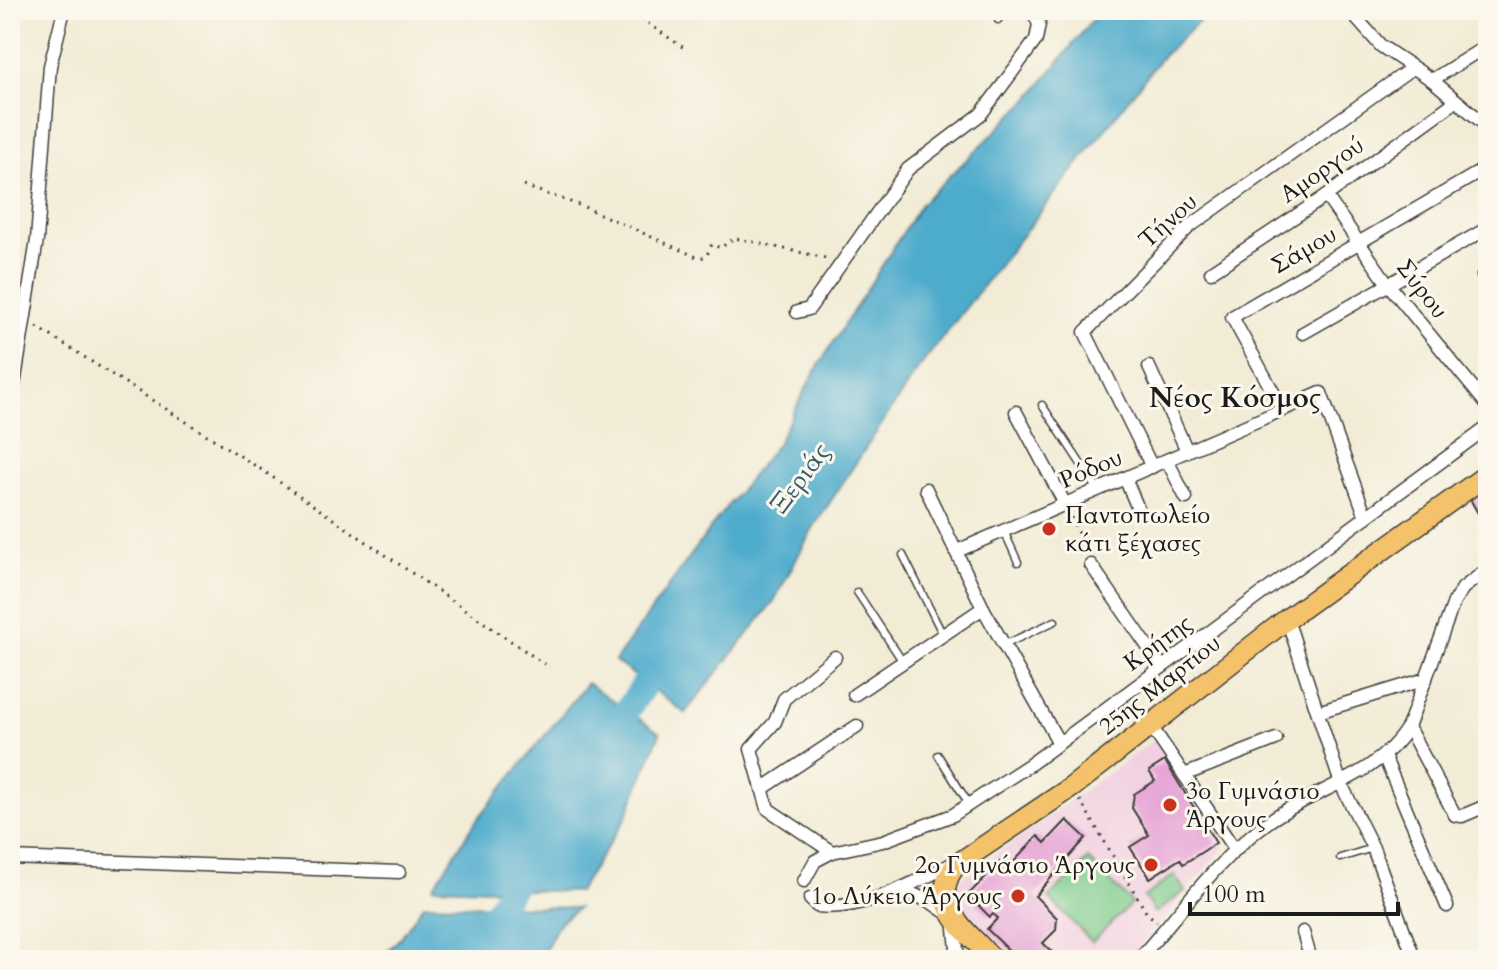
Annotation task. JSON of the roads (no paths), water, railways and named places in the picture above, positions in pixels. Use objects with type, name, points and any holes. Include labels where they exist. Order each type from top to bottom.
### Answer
[{"type":"main road","name":"25ης Μαρτίου","points":[[962,859],[1072,787],[1287,619],[1488,474]]},
{"type":"main road","points":[[962,859],[945,880],[945,899],[954,918],[994,960]]},
{"type":"street","points":[[10,410],[37,240],[50,66],[64,10]]},
{"type":"street","points":[[797,312],[809,309],[841,262],[868,230],[908,169],[981,114],[1036,40],[1039,24],[1032,10]]},
{"type":"street","points":[[1349,10],[1381,46],[1486,122]]},
{"type":"street","points":[[1432,80],[1488,45]]},
{"type":"street","name":"Τήνου","points":[[1152,467],[1085,332],[1189,227],[1412,68]]},
{"type":"street","name":"Αμοργού","points":[[1211,272],[1326,196],[1456,101]]},
{"type":"street","name":"Σάμου","points":[[1283,410],[1232,317],[1488,167]]},
{"type":"street","name":"Σύρου","points":[[1326,196],[1388,284],[1488,406]]},
{"type":"street","points":[[1303,333],[1488,228]]},
{"type":"street","points":[[1149,367],[1187,451]]},
{"type":"street","name":"Ρόδου","points":[[957,551],[1321,393],[1366,517]]},
{"type":"street","points":[[1016,412],[1065,504]]},
{"type":"street","name":"Κρήτης","points":[[832,852],[883,841],[953,815],[1059,743],[1488,427]]},
{"type":"street","points":[[1167,460],[1186,498]]},
{"type":"street","points":[[1125,478],[1139,511]]},
{"type":"street","points":[[926,489],[983,608],[1059,743]]},
{"type":"street","points":[[1091,565],[1162,667]]},
{"type":"street","points":[[1138,960],[1235,850],[1270,820],[1341,784],[1384,756],[1408,727],[1454,602],[1463,588],[1488,569]]},
{"type":"street","points":[[854,695],[983,608]]},
{"type":"street","points":[[1287,619],[1341,784],[1373,848],[1415,960]]},
{"type":"street","points":[[832,852],[777,819],[768,809],[751,749],[775,722],[784,699],[835,657]]},
{"type":"street","points":[[1318,712],[1426,679]]},
{"type":"street","points":[[762,789],[857,726]]},
{"type":"street","points":[[1151,726],[1235,850]]},
{"type":"street","points":[[1408,727],[1455,815],[1462,816],[1488,805]]},
{"type":"street","points":[[1184,775],[1276,739]]},
{"type":"street","points":[[1384,756],[1447,906]]},
{"type":"street","points":[[804,881],[815,861],[832,852]]},
{"type":"street","points":[[10,858],[399,872]]},
{"type":"street","points":[[810,899],[817,906],[829,908],[901,889],[962,859]]},
{"type":"street","points":[[901,889],[931,902],[954,918],[958,960]]},
{"type":"street","points":[[1303,932],[1311,960]]},
{"type":"lane","points":[[998,20],[1005,10]]},
{"type":"lane","points":[[1042,405],[1098,490]]},
{"type":"lane","points":[[1004,531],[1018,562]]},
{"type":"lane","points":[[903,555],[943,635]]},
{"type":"lane","points":[[857,592],[903,662]]},
{"type":"lane","points":[[1004,645],[1055,621]]},
{"type":"lane","points":[[938,755],[969,804]]},
{"type":"lane","points":[[1340,858],[1373,848]]},
{"type":"water","points":[[1100,10],[1211,10],[1160,59],[918,369],[813,528],[773,603],[685,713],[615,661],[711,527],[777,444],[814,373],[921,204],[1029,99]]},
{"type":"water","points":[[587,683],[660,733],[626,818],[578,892],[433,887],[476,821]]},
{"type":"water","points":[[424,904],[578,908],[559,923],[540,960],[378,960],[400,938]]},
{"type":"waterway","name":"Ξεριάς","points":[[608,739],[664,655]]},
{"type":"waterway","name":"Ξεριάς","points":[[465,960],[530,859]]},
{"type":"place","name":"Παντοπωλείο κάτι ξέχασες","points":[[1049,529]]},
{"type":"place","name":"3ο Γυμνάσιο Άργους","points":[[1170,805]]},
{"type":"place","name":"2ο Γυμνάσιο Άργους","points":[[1151,865]]},
{"type":"place","name":"1ο Λύκειο Άργους","points":[[1018,896]]},
{"type":"district","name":"Νέος Κόσμος","points":[[1235,398]]}]
